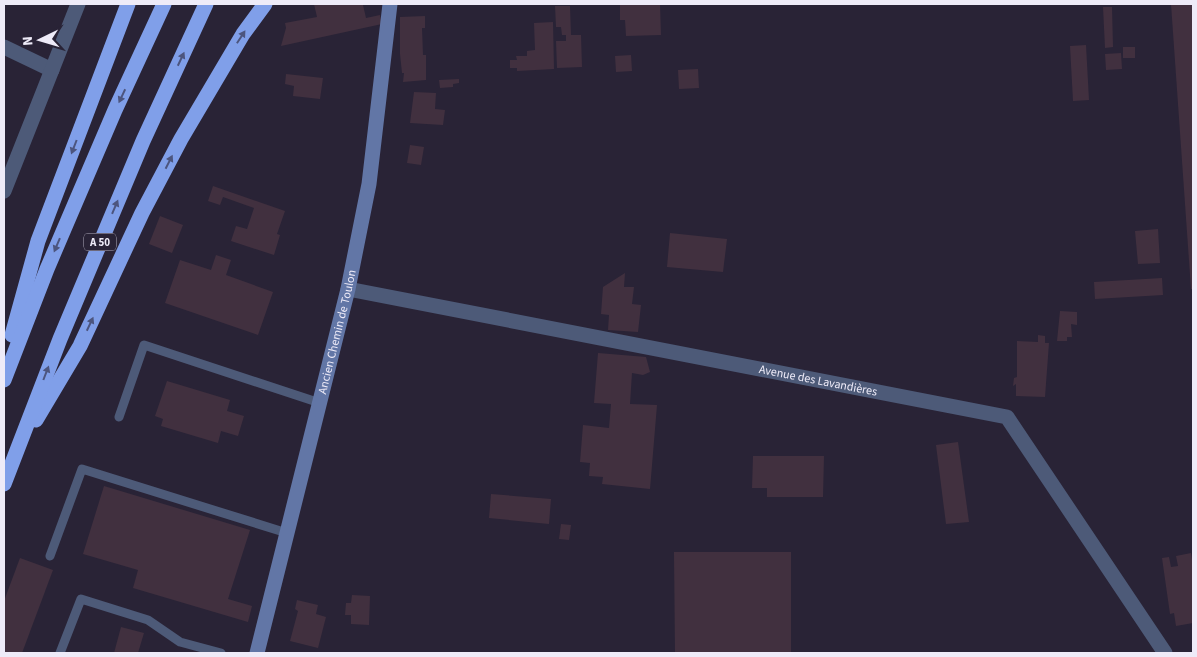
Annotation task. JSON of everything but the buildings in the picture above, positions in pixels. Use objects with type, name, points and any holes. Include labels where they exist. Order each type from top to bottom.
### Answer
[{"type":"highway","points":[[4,366],[38,241],[128,4]]},
{"type":"highway","points":[[4,380],[47,269],[115,110],[164,4]]},
{"type":"highway","name":"A 50","points":[[4,484],[60,339],[143,141],[206,4]]},
{"type":"highway","points":[[14,458],[80,346],[142,213],[185,132],[243,34],[265,4]]},
{"type":"main road","name":"Ancien Chemin de Toulon","points":[[257,653],[348,289],[369,184],[390,4]]},
{"type":"street","points":[[4,191],[78,4]]},
{"type":"street","points":[[4,47],[52,70]]},
{"type":"street","name":"Avenue des Lavandières","points":[[348,289],[1008,417],[1166,653]]},
{"type":"lane","points":[[119,417],[144,345],[320,403]]},
{"type":"lane","points":[[50,556],[82,469],[287,533]]},
{"type":"lane","points":[[60,653],[81,599],[148,620],[180,642],[220,653]]}]
